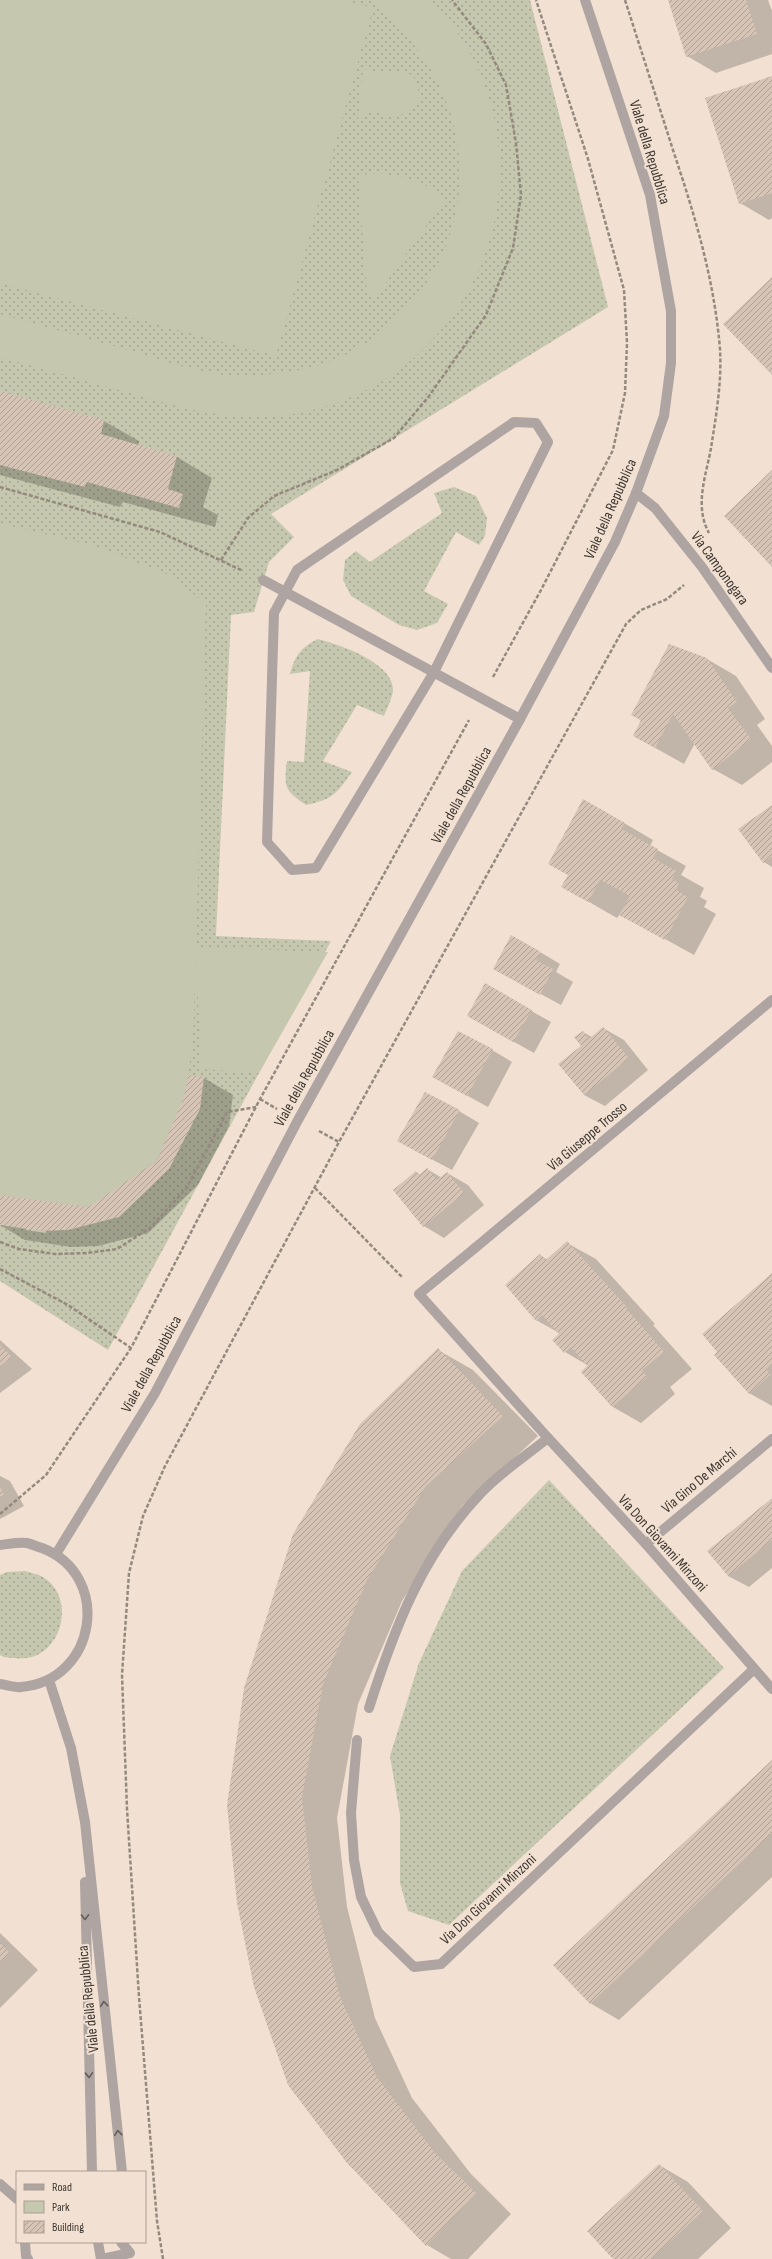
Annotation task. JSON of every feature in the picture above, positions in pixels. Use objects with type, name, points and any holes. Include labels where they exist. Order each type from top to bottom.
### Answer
[{"type":"street","name":"Viale della Repubblica","points":[[56,1554],[155,1393],[298,1120],[520,719],[614,542],[636,493],[664,416],[671,363],[671,311],[650,195],[585,0]]},
{"type":"street","points":[[514,422],[536,423],[548,442],[434,672],[316,868],[292,870],[267,842],[274,613],[285,592],[298,570],[514,422]]},
{"type":"street","name":"Via Camponogara","points":[[636,493],[655,508],[702,567],[772,668]]},
{"type":"street","points":[[263,580],[520,719]]},
{"type":"street","name":"Via Giuseppe Trosso","points":[[419,1294],[772,1000]]},
{"type":"street","name":"Via Don Giovanni Minzoni","points":[[419,1294],[548,1438],[646,1544],[772,1689]]},
{"type":"street","points":[[369,1708],[399,1620],[420,1575],[450,1527],[481,1492],[548,1438]]},
{"type":"street","name":"Via Gino De Marchi","points":[[646,1544],[772,1439]]},
{"type":"street","points":[[0,1545],[27,1543],[56,1554],[78,1575],[88,1603],[86,1634],[73,1661],[49,1680],[21,1687],[0,1684]]},
{"type":"street","name":"Via Don Giovanni Minzoni","points":[[357,1740],[351,1813],[354,1860],[361,1897],[378,1932],[414,1967],[441,1964],[754,1669]]},
{"type":"street","name":"Viale della Repubblica","points":[[49,1680],[71,1748],[85,1822],[122,2171]]},
{"type":"street","name":"Viale della Repubblica","points":[[85,1822],[86,1983],[92,2171]]},
{"type":"street","points":[[0,2184],[16,2198]]},
{"type":"street","points":[[25,2243],[26,2256],[28,2259]]},
{"type":"street","points":[[98,2243],[101,2259],[131,2256]]},
{"type":"street","points":[[122,2243],[131,2256]]},
{"type":"street","points":[[129,2243],[131,2256]]},
{"type":"path","points":[[221,560],[248,518],[274,496],[336,470],[394,438],[429,396],[486,315],[512,248],[521,195],[516,143],[506,85],[486,44],[452,0]]},
{"type":"path","points":[[0,487],[160,532],[263,580]]},
{"type":"path","points":[[163,2259],[157,2221],[127,1808],[122,1675],[129,1573],[143,1516],[165,1466],[315,1188],[626,624],[641,610],[667,599],[702,567]]},
{"type":"path","points":[[0,1242],[19,1249],[55,1254],[87,1253],[117,1249],[150,1228],[186,1189],[227,1112],[256,1107]]},
{"type":"path","points":[[315,1188],[419,1294]]},
{"type":"path","points":[[0,1269],[68,1305],[131,1348]]},
{"type":"green space","points":[[0,0],[530,0],[608,307],[271,514],[294,537],[269,562],[254,612],[231,615],[216,936],[331,941],[108,1350],[0,1281]]},
{"type":"green space","points":[[0,0],[343,0],[373,8],[276,356],[0,283]]},
{"type":"green space","points":[[369,0],[431,0],[473,59],[495,122],[499,188],[486,252],[457,310],[413,359],[356,395],[287,415],[245,417],[186,408],[0,357],[0,314],[178,365],[223,375],[256,375],[311,368],[334,360],[357,349],[387,327],[418,294],[441,258],[454,218],[460,178],[456,137],[444,97],[424,59],[395,24]]},
{"type":"green space","points":[[363,67],[372,73],[398,71],[413,75],[418,88],[419,98],[411,110],[396,117],[371,112],[358,120]]},
{"type":"green space","points":[[380,173],[415,181],[430,188],[445,199],[376,297],[367,295],[358,175]]},
{"type":"green space","points":[[454,487],[476,496],[487,518],[485,536],[479,545],[456,532],[424,591],[448,604],[437,623],[417,630],[399,625],[351,596],[343,580],[345,560],[356,551],[370,562],[442,513],[434,493]]},
{"type":"green space","points":[[0,523],[98,547],[171,576],[206,604],[196,947],[328,952],[259,1073],[201,1069],[196,956],[193,1044],[184,1097],[157,1161],[88,1207],[0,1195]]},
{"type":"green space","points":[[318,639],[351,650],[375,663],[390,679],[393,692],[384,716],[357,705],[323,761],[352,772],[338,791],[329,798],[306,805],[293,795],[287,787],[286,777],[287,761],[304,762],[310,671],[290,674],[294,662],[303,649]]},
{"type":"green space","points":[[549,1480],[724,1668],[449,1925],[408,1911],[400,1883],[400,1815],[390,1756],[419,1663],[462,1571]]},
{"type":"green space","points":[[25,1571],[43,1577],[54,1587],[60,1600],[62,1615],[59,1629],[53,1642],[43,1652],[30,1657],[5,1657],[0,1655],[0,1575],[7,1572]]},
{"type":"building","points":[[668,0],[746,0],[757,34],[686,57]]},
{"type":"building","points":[[772,76],[772,193],[739,204],[705,98]]},
{"type":"building","points":[[772,277],[772,375],[723,324]]},
{"type":"building","points":[[0,391],[104,420],[101,434],[177,456],[168,489],[183,494],[179,508],[87,482],[85,487],[0,465]]},
{"type":"building","points":[[772,470],[772,567],[724,516]]},
{"type":"building","points":[[669,644],[707,658],[737,702],[728,708],[751,739],[712,770],[673,714],[655,748],[633,736],[641,720],[631,715]]},
{"type":"building","points":[[583,799],[625,823],[621,829],[658,849],[653,858],[676,871],[672,879],[679,883],[676,890],[688,897],[665,940],[619,915],[630,896],[600,880],[588,902],[561,887],[568,875],[548,864]]},
{"type":"building","points":[[772,805],[772,857],[763,863],[738,829]]},
{"type":"building","points":[[511,935],[541,952],[536,960],[553,969],[540,995],[493,969]]},
{"type":"building","points":[[485,983],[532,1010],[513,1042],[467,1016]]},
{"type":"building","points":[[603,1027],[629,1058],[584,1095],[558,1064],[581,1046],[574,1037],[583,1031],[589,1039]]},
{"type":"building","points":[[458,1031],[493,1049],[467,1096],[432,1077]]},
{"type":"building","points":[[188,1075],[204,1077],[200,1109],[169,1169],[119,1217],[68,1230],[41,1231],[0,1225],[0,1195],[88,1207],[157,1161],[184,1097]]},
{"type":"building","points":[[425,1092],[460,1110],[432,1160],[397,1141]]},
{"type":"building","points":[[427,1168],[437,1180],[447,1172],[464,1193],[423,1227],[393,1190],[416,1171],[419,1175]]},
{"type":"building","points":[[567,1241],[627,1307],[626,1308],[664,1352],[642,1370],[647,1377],[612,1407],[581,1372],[587,1366],[571,1347],[564,1353],[552,1340],[559,1334],[542,1315],[536,1321],[505,1285],[540,1254],[546,1260]]},
{"type":"building","points":[[772,1273],[772,1363],[766,1369],[771,1374],[749,1394],[714,1355],[717,1352],[702,1334]]},
{"type":"building","points":[[0,1345],[12,1357],[0,1366]]},
{"type":"building","points":[[438,1348],[503,1416],[426,1486],[367,1580],[323,1684],[302,1797],[312,1886],[340,1997],[377,2077],[435,2153],[476,2193],[426,2246],[347,2163],[288,2085],[254,1987],[237,1903],[227,1805],[244,1688],[293,1534],[360,1424]]},
{"type":"building","points":[[0,1487],[4,1494],[0,1497]]},
{"type":"building","points":[[772,1498],[772,1540],[728,1576],[707,1551]]},
{"type":"building","points":[[772,1760],[772,1833],[590,2004],[553,1965]]},
{"type":"building","points":[[0,1943],[10,1953],[0,1963]]},
{"type":"building","points":[[659,2164],[703,2211],[651,2259],[613,2259],[587,2231]]}]
